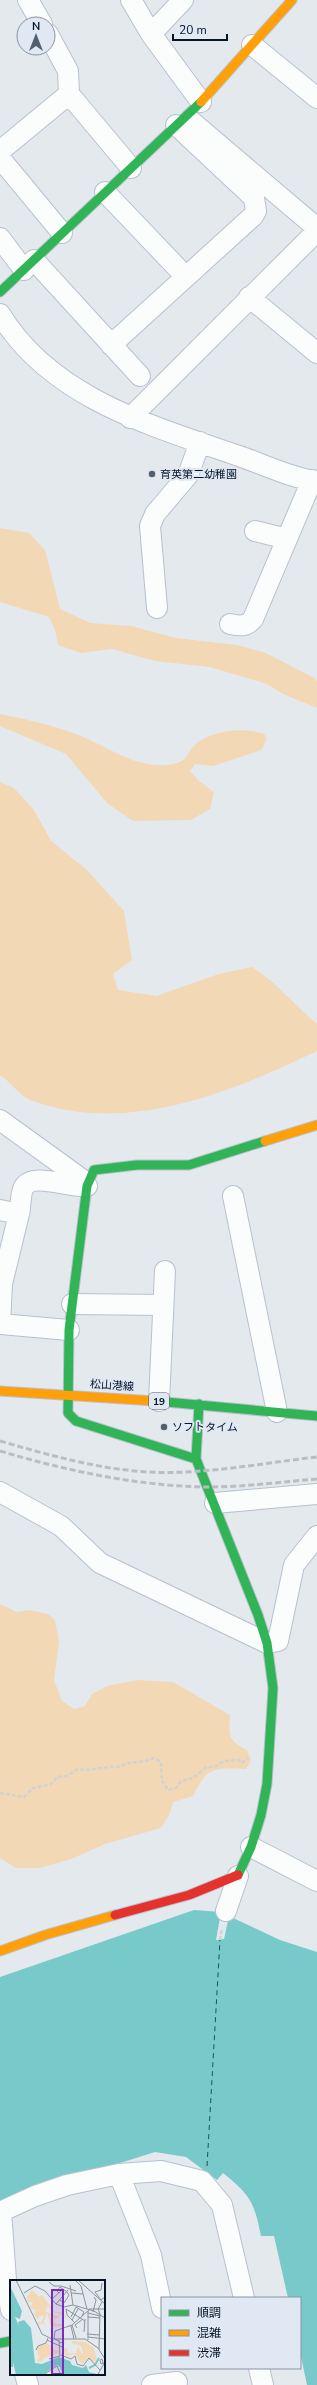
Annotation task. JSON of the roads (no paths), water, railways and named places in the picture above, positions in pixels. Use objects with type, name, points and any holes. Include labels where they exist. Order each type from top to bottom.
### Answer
[{"type":"street","points":[[131,0],[151,34],[201,102]]},
{"type":"street","points":[[151,34],[183,0]]},
{"type":"street","points":[[0,292],[201,102],[292,0]]},
{"type":"street","points":[[32,1],[39,16]]},
{"type":"street","points":[[252,45],[317,98]]},
{"type":"street","points":[[56,49],[68,71],[68,94],[131,168]]},
{"type":"street","points":[[0,151],[68,94]]},
{"type":"street","points":[[130,418],[317,229],[181,121]]},
{"type":"street","points":[[111,345],[253,216],[256,205],[254,198],[181,121]]},
{"type":"street","points":[[0,158],[62,233]]},
{"type":"street","points":[[105,192],[186,277]]},
{"type":"street","points":[[0,238],[111,345],[140,376]]},
{"type":"street","points":[[249,297],[317,353]]},
{"type":"street","points":[[0,314],[18,339],[49,368],[93,399],[130,418],[314,481],[287,539],[253,620],[249,624],[242,626],[230,624]]},
{"type":"street","points":[[157,608],[150,526],[155,514],[188,475],[200,442]]},
{"type":"street","points":[[255,531],[287,539]]},
{"type":"street","points":[[0,1120],[83,1180],[87,1186]]},
{"type":"street","points":[[196,1459],[76,1421],[68,1413],[67,1394],[69,1330],[87,1186],[94,1170],[137,1165],[189,1165],[317,1125]]},
{"type":"street","points":[[69,1330],[0,1324],[1,1284],[19,1214],[24,1187],[31,1181],[38,1179],[76,1188],[87,1186]]},
{"type":"street","points":[[233,1196],[278,1412]]},
{"type":"street","points":[[0,1210],[19,1214]]},
{"type":"street","points":[[159,1401],[165,1272]]},
{"type":"street","points":[[72,1304],[163,1305]]},
{"type":"street","name":"松山港線","points":[[0,1390],[199,1404],[317,1416]]},
{"type":"street","points":[[199,1404],[196,1459],[215,1503],[266,1643],[273,1688],[267,1784],[261,1815],[251,1847],[238,1876],[226,1911]]},
{"type":"street","points":[[0,1492],[61,1526],[100,1563],[266,1643],[278,1641],[294,1565],[317,1536]]},
{"type":"street","points":[[215,1503],[317,1494]]},
{"type":"street","points":[[251,1847],[317,1881]]},
{"type":"street","points":[[0,1951],[45,1935],[189,1895],[238,1876]]},
{"type":"street","points":[[10,2301],[0,2212],[35,2196],[66,2185],[119,2174],[161,2171],[202,2181],[222,2205],[244,2297]]},
{"type":"street","points":[[119,2174],[150,2255],[161,2304]]},
{"type":"street","points":[[0,2343],[10,2341]]},
{"type":"street","points":[[259,2369],[263,2385]]},
{"type":"street","points":[[25,2375],[28,2385]]},
{"type":"street","points":[[152,2385],[177,2378]]},
{"type":"water","points":[[194,1910],[221,1912],[216,1940],[224,1939],[229,1916],[280,1940],[317,1952],[317,2385],[307,2385],[301,2357],[301,2297],[288,2297],[274,2236],[261,2236],[256,2214],[250,2200],[239,2187],[223,2173],[217,2180],[186,2157],[155,2152],[0,2201],[0,1977]]},
{"type":"railway","points":[[0,1441],[92,1465],[148,1472],[190,1472],[317,1457]]},
{"type":"railway","points":[[0,1451],[77,1471],[155,1484],[222,1487],[317,1479]]},
{"type":"place","name":"育英第二幼稚園","points":[[152,474]]},
{"type":"place","name":"ソフトタイム","points":[[164,1427]]}]
